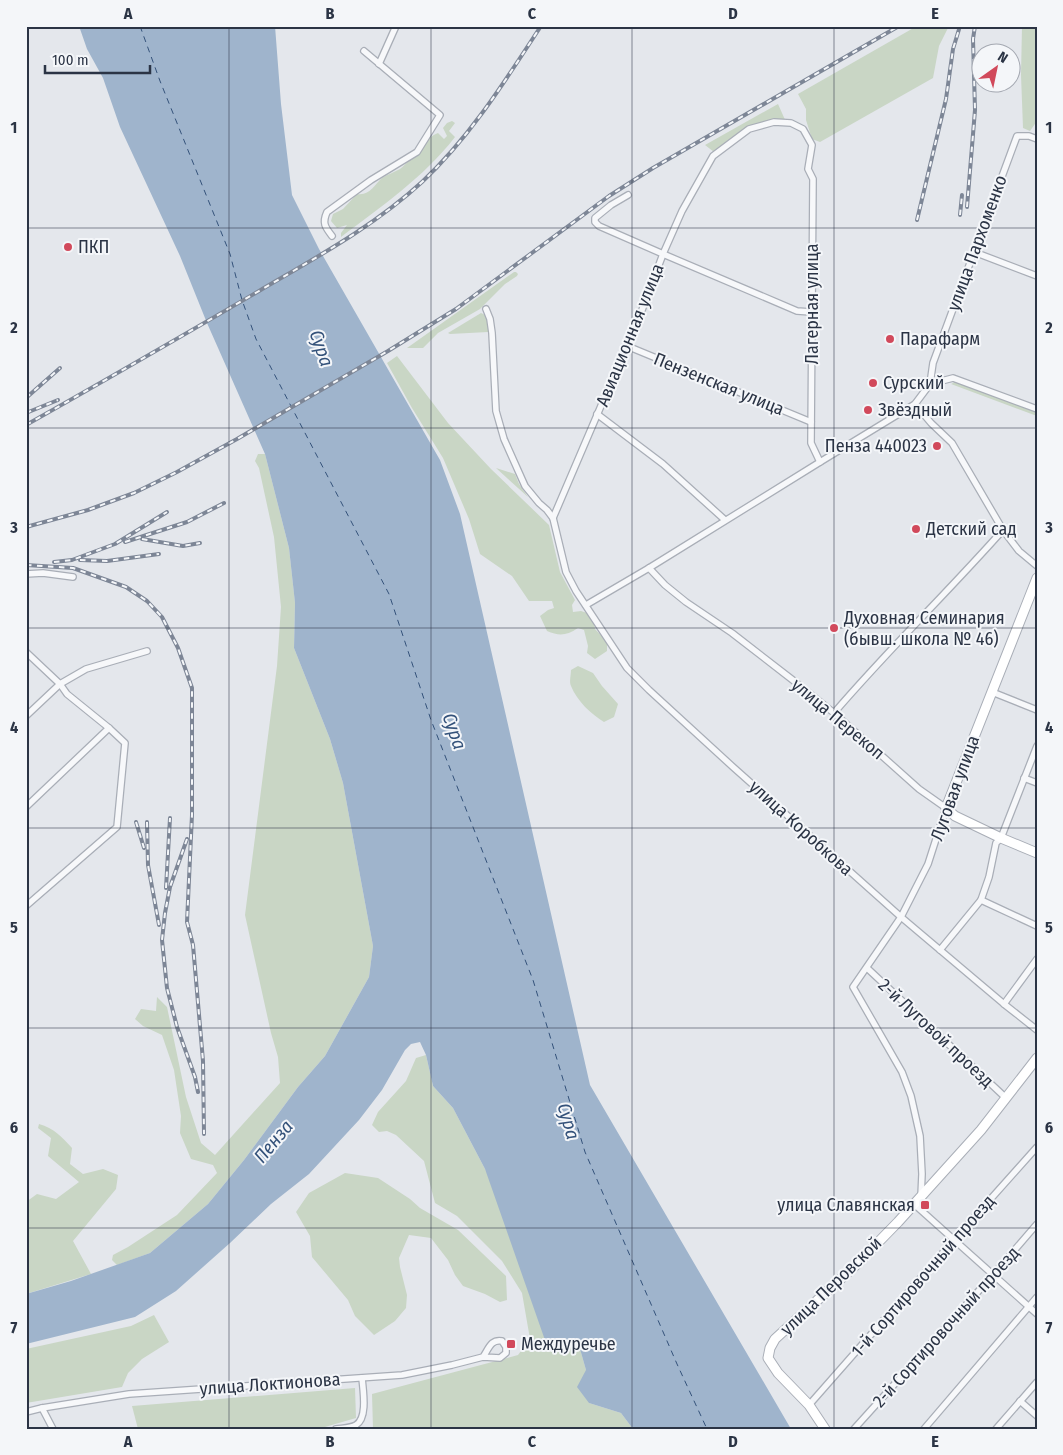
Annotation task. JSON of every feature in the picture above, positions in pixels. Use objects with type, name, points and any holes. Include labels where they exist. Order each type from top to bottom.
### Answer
[{"type":"main road","name":"Луговая улица","points":[[946,808],[1037,578]]},
{"type":"main road","name":"улица Перекоп","points":[[946,808],[955,816],[1000,838],[1037,853]]},
{"type":"main road","name":"улица Перовской","points":[[809,1405],[778,1373],[768,1358],[770,1348],[775,1339],[857,1264],[914,1204],[981,1130],[1037,1058]]},
{"type":"main road","points":[[809,1405],[825,1429]]},
{"type":"street","points":[[379,64],[396,26]]},
{"type":"street","points":[[332,236],[324,226],[324,218],[327,212],[371,180],[417,152],[440,115],[364,51]]},
{"type":"street","name":"Лагерная улица","points":[[713,156],[749,128],[774,122],[791,123],[803,129],[812,145],[808,169],[813,178],[811,443],[820,462]]},
{"type":"street","name":"улица Пархоменко","points":[[915,404],[930,384],[933,362],[1017,136],[1029,136],[1037,139]]},
{"type":"street","name":"Авиационная улица","points":[[553,518],[627,346],[682,211],[713,156]]},
{"type":"street","points":[[628,195],[611,205],[596,218],[595,222],[599,226],[797,311],[811,312]]},
{"type":"street","points":[[974,252],[1037,276]]},
{"type":"street","points":[[486,309],[492,333],[496,410],[504,439],[525,486],[553,518]]},
{"type":"street","name":"Пензенская улица","points":[[627,346],[811,422]]},
{"type":"street","points":[[930,384],[953,378],[1037,409]]},
{"type":"street","points":[[586,606],[915,404],[931,423],[952,442],[1003,530],[1019,551],[1037,566]]},
{"type":"street","points":[[597,414],[663,464],[725,520]]},
{"type":"street","name":"улица Коробкова","points":[[553,518],[566,572],[627,668],[901,917],[1037,1030]]},
{"type":"street","points":[[834,713],[865,676],[1003,530]]},
{"type":"street","name":"улица Перекоп","points":[[650,568],[665,585],[732,633],[834,713],[919,789],[946,808]]},
{"type":"street","points":[[26,574],[43,573],[73,577]]},
{"type":"street","points":[[26,716],[60,684],[86,669],[147,651]]},
{"type":"street","points":[[26,652],[60,684],[67,694],[125,743],[117,827],[26,906]]},
{"type":"street","points":[[992,692],[1037,710]]},
{"type":"street","points":[[26,806],[109,728]]},
{"type":"street","points":[[940,950],[981,900],[989,877],[996,843],[1000,838],[1037,746]]},
{"type":"street","points":[[1024,778],[1037,783]]},
{"type":"street","name":"Луговая улица","points":[[921,1196],[920,1136],[911,1096],[902,1072],[853,987],[901,917],[928,864],[946,808]]},
{"type":"street","points":[[981,900],[1037,926]]},
{"type":"street","points":[[1004,1004],[1037,959]]},
{"type":"street","name":"2-й Луговой проезд","points":[[867,968],[1006,1098]]},
{"type":"street","name":"1-й Сортировочный проезд","points":[[809,1405],[1037,1147]]},
{"type":"street","points":[[914,1204],[1037,1314]]},
{"type":"street","name":"2-й Сортировочный проезд","points":[[854,1429],[1037,1224]]},
{"type":"street","points":[[924,1429],[1037,1297]]},
{"type":"street","name":"улица Локтионова","points":[[26,1412],[129,1394],[402,1375],[483,1357],[500,1358],[506,1353],[506,1347],[497,1340],[492,1342],[483,1357]]},
{"type":"street","points":[[336,1429],[354,1426],[363,1417],[362,1378]]},
{"type":"street","points":[[996,1429],[1037,1382]]},
{"type":"street","points":[[1020,1401],[1037,1416]]},
{"type":"street","points":[[42,1408],[54,1429]]},
{"type":"green space","points":[[917,26],[949,26],[939,46],[933,78],[820,142],[812,139],[806,120],[806,109],[798,94]]},
{"type":"green space","points":[[1022,26],[1037,26],[1037,121],[1030,131],[1023,128]]},
{"type":"green space","points":[[778,104],[786,122],[748,127],[714,152],[705,145]]},
{"type":"green space","points":[[452,121],[455,123],[449,131],[455,137],[443,152],[401,191],[341,237],[341,233],[347,225],[337,228],[331,221],[333,214],[343,209],[357,194],[369,192],[382,178],[400,169],[433,135],[438,133],[444,139],[447,136],[443,128]]},
{"type":"green space","points":[[514,272],[518,274],[517,276],[505,284],[480,309],[438,333],[423,348],[407,348]]},
{"type":"green space","points":[[481,313],[485,315],[488,321],[488,332],[448,333]]},
{"type":"green space","points":[[397,356],[448,423],[491,469],[549,525],[560,572],[575,600],[572,605],[573,612],[581,611],[587,613],[594,622],[595,629],[607,642],[607,651],[595,659],[587,653],[588,646],[584,630],[578,628],[570,633],[562,634],[547,631],[540,616],[554,608],[552,601],[529,601],[512,576],[480,554],[469,519],[443,458],[387,363]]},
{"type":"green space","points":[[955,382],[1037,412],[1037,416],[951,384]]},
{"type":"green space","points":[[258,454],[265,454],[289,548],[295,603],[294,648],[330,739],[343,783],[373,946],[369,977],[325,1056],[298,1087],[244,1160],[208,1204],[150,1253],[117,1265],[112,1260],[113,1255],[177,1215],[217,1173],[213,1165],[191,1159],[180,1133],[181,1116],[174,1070],[162,1035],[143,1026],[135,1019],[141,1009],[156,1011],[157,997],[167,1007],[186,1097],[201,1143],[215,1155],[280,1083],[278,1057],[245,915],[277,666],[281,607],[274,537],[259,468],[255,461]]},
{"type":"green space","points":[[496,468],[515,474],[528,497]]},
{"type":"green space","points":[[578,666],[593,673],[618,704],[614,717],[604,722],[589,711],[577,697],[570,680],[571,670]]},
{"type":"green space","points":[[426,1055],[433,1086],[453,1108],[578,1342],[586,1370],[589,1403],[621,1413],[633,1429],[373,1429],[372,1394],[518,1355],[530,1339],[522,1293],[502,1261],[457,1216],[435,1203],[424,1161],[396,1135],[387,1131],[379,1132],[372,1125],[378,1112],[406,1081],[416,1058]]},
{"type":"green space","points":[[39,1124],[53,1130],[72,1148],[70,1164],[83,1174],[103,1169],[118,1175],[116,1189],[73,1241],[91,1274],[26,1294],[26,1202],[37,1194],[56,1199],[79,1182],[48,1156],[51,1138],[38,1128]]},
{"type":"green space","points":[[345,1173],[378,1178],[410,1199],[420,1208],[458,1230],[506,1276],[507,1300],[500,1302],[463,1286],[448,1260],[431,1238],[409,1235],[399,1258],[407,1295],[406,1308],[395,1321],[374,1335],[355,1316],[348,1300],[312,1257],[310,1236],[296,1212],[309,1193]]},
{"type":"green space","points":[[154,1315],[169,1342],[142,1359],[128,1373],[122,1387],[26,1403],[26,1349],[131,1326]]},
{"type":"green space","points":[[355,1388],[356,1418],[318,1429],[138,1429],[132,1406]]},
{"type":"water","points":[[79,26],[275,26],[281,104],[292,195],[319,249],[440,460],[460,514],[590,1085],[791,1429],[633,1429],[621,1413],[589,1403],[577,1387],[586,1370],[578,1342],[546,1343],[485,1169],[453,1108],[433,1086],[426,1055],[420,1042],[411,1044],[405,1050],[382,1090],[359,1120],[309,1174],[271,1204],[176,1291],[135,1317],[26,1344],[26,1294],[71,1281],[150,1253],[208,1204],[244,1160],[298,1087],[325,1056],[369,977],[373,946],[343,783],[330,739],[294,648],[295,603],[289,548],[265,454],[207,323],[180,256],[120,127],[103,78],[87,49]]},
{"type":"ferry route","points":[[140,26],[160,81],[230,254],[242,300],[256,339],[389,594],[431,720],[533,980],[585,1152],[707,1429]]},
{"type":"railway","points":[[26,425],[301,266],[364,228],[384,213],[422,182],[456,146],[486,108],[541,26]]},
{"type":"railway","points":[[26,527],[88,510],[134,493],[237,439],[456,309],[609,196],[653,168],[899,26]]},
{"type":"railway","points":[[917,220],[946,99],[953,49],[960,26]]},
{"type":"railway","points":[[967,207],[975,110],[973,39],[975,26]]},
{"type":"railway","points":[[960,215],[962,195]]},
{"type":"railway","points":[[26,398],[60,368]]},
{"type":"railway","points":[[26,413],[58,400]]},
{"type":"railway","points":[[125,542],[187,522],[224,503]]},
{"type":"railway","points":[[54,562],[72,560],[115,544],[167,512]]},
{"type":"railway","points":[[142,539],[183,546],[200,543]]},
{"type":"railway","points":[[80,560],[107,561],[159,554]]},
{"type":"railway","points":[[26,565],[73,568],[126,587],[147,601],[162,617],[178,648],[192,688],[192,815],[187,922],[193,945],[203,1061],[204,1134]]},
{"type":"railway","points":[[166,888],[170,818]]},
{"type":"railway","points":[[136,822],[144,848]]},
{"type":"railway","points":[[147,822],[148,865],[159,925]]},
{"type":"railway","points":[[187,839],[170,887],[162,940],[167,988],[177,1027],[195,1077],[198,1092]]},
{"type":"place","name":"ПКП","points":[[68,247]]},
{"type":"place","name":"Парафарм","points":[[890,339]]},
{"type":"place","name":"Сурский","points":[[873,383]]},
{"type":"place","name":"Звёздный","points":[[868,410]]},
{"type":"place","name":"Пенза 440023","points":[[937,446]]},
{"type":"place","name":"Детский сад","points":[[916,529]]},
{"type":"place","name":"Духовная Семинария (бывш. школа № 46)","points":[[834,628]]},
{"type":"place","name":"улица Славянская","points":[[925,1205]]},
{"type":"place","name":"Междуречье","points":[[511,1344]]},
{"type":"water label","name":"Сура","points":[[322,348]]},
{"type":"water label","name":"Сура","points":[[455,731]]},
{"type":"water label","name":"Сура","points":[[569,1121]]},
{"type":"water label","name":"Пенза","points":[[273,1141]]}]
